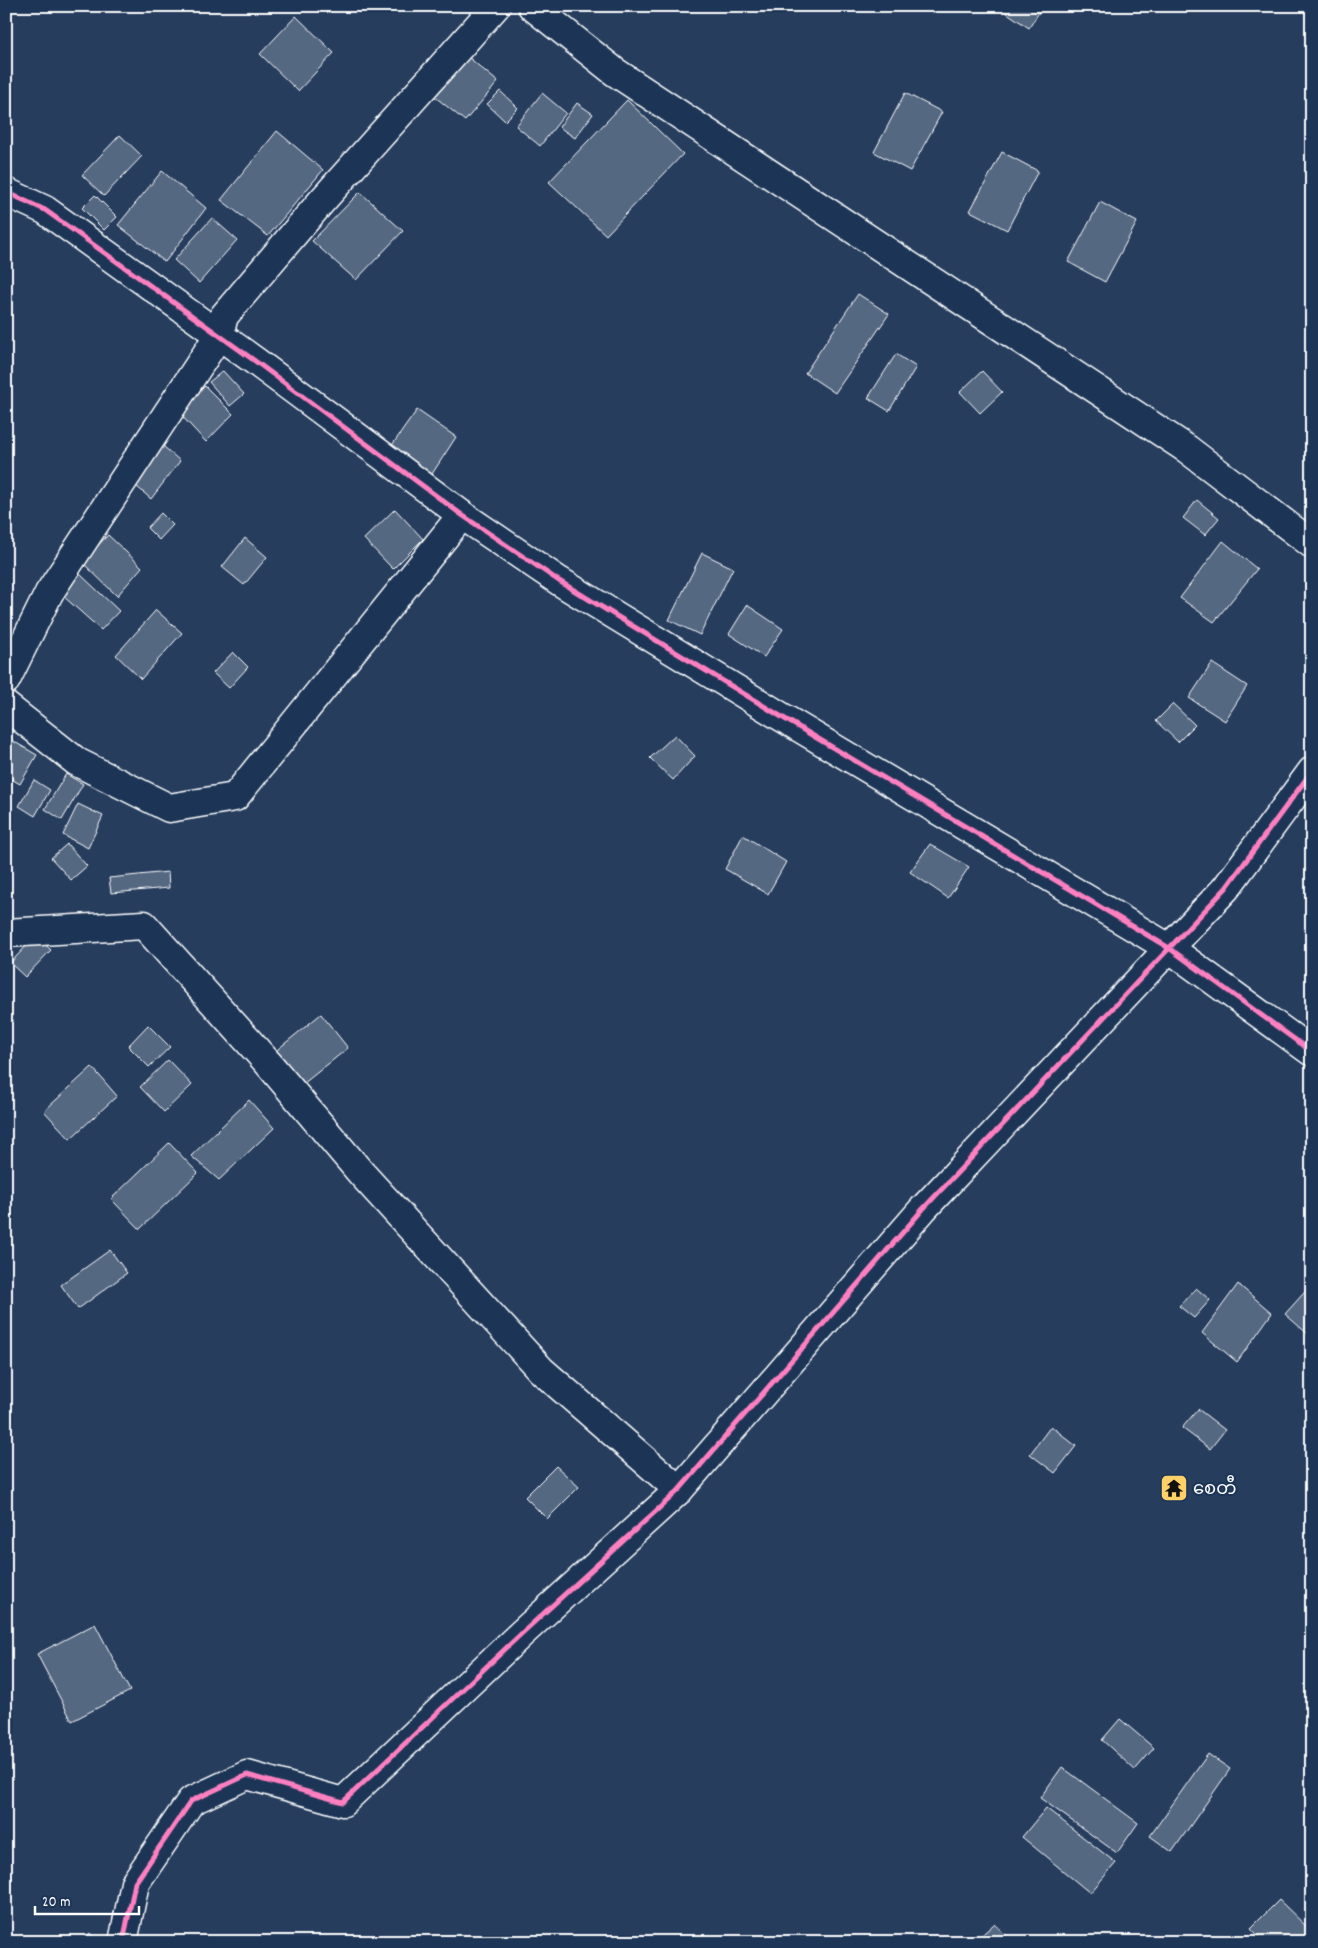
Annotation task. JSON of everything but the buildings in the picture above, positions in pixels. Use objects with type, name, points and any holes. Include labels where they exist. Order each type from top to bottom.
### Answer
[{"type":"street","points":[[6,680],[49,593],[219,335],[224,316],[321,202],[496,6]]},
{"type":"street","points":[[532,6],[615,72],[1187,449],[1312,544]]},
{"type":"street","points":[[6,192],[45,210],[219,335],[462,515],[560,581],[757,702],[1169,948],[1312,1052]]},
{"type":"street","points":[[6,706],[76,762],[169,808],[235,797],[462,515]]},
{"type":"street","points":[[123,1942],[135,1883],[191,1801],[247,1775],[343,1802],[520,1634],[679,1490],[923,1209],[1226,888],[1312,771]]},
{"type":"street","points":[[6,933],[144,925],[268,1063],[361,1173],[541,1370],[679,1490]]},
{"type":"cycle path","points":[[6,192],[45,210],[255,361],[462,515],[559,581],[790,722],[1169,948],[1312,1052]]},
{"type":"cycle path","points":[[123,1942],[135,1883],[191,1801],[247,1775],[343,1802],[521,1634],[679,1490],[923,1209],[1226,888],[1312,771]]},
{"type":"place","name":"စေတီ","points":[[1174,1488]]}]
